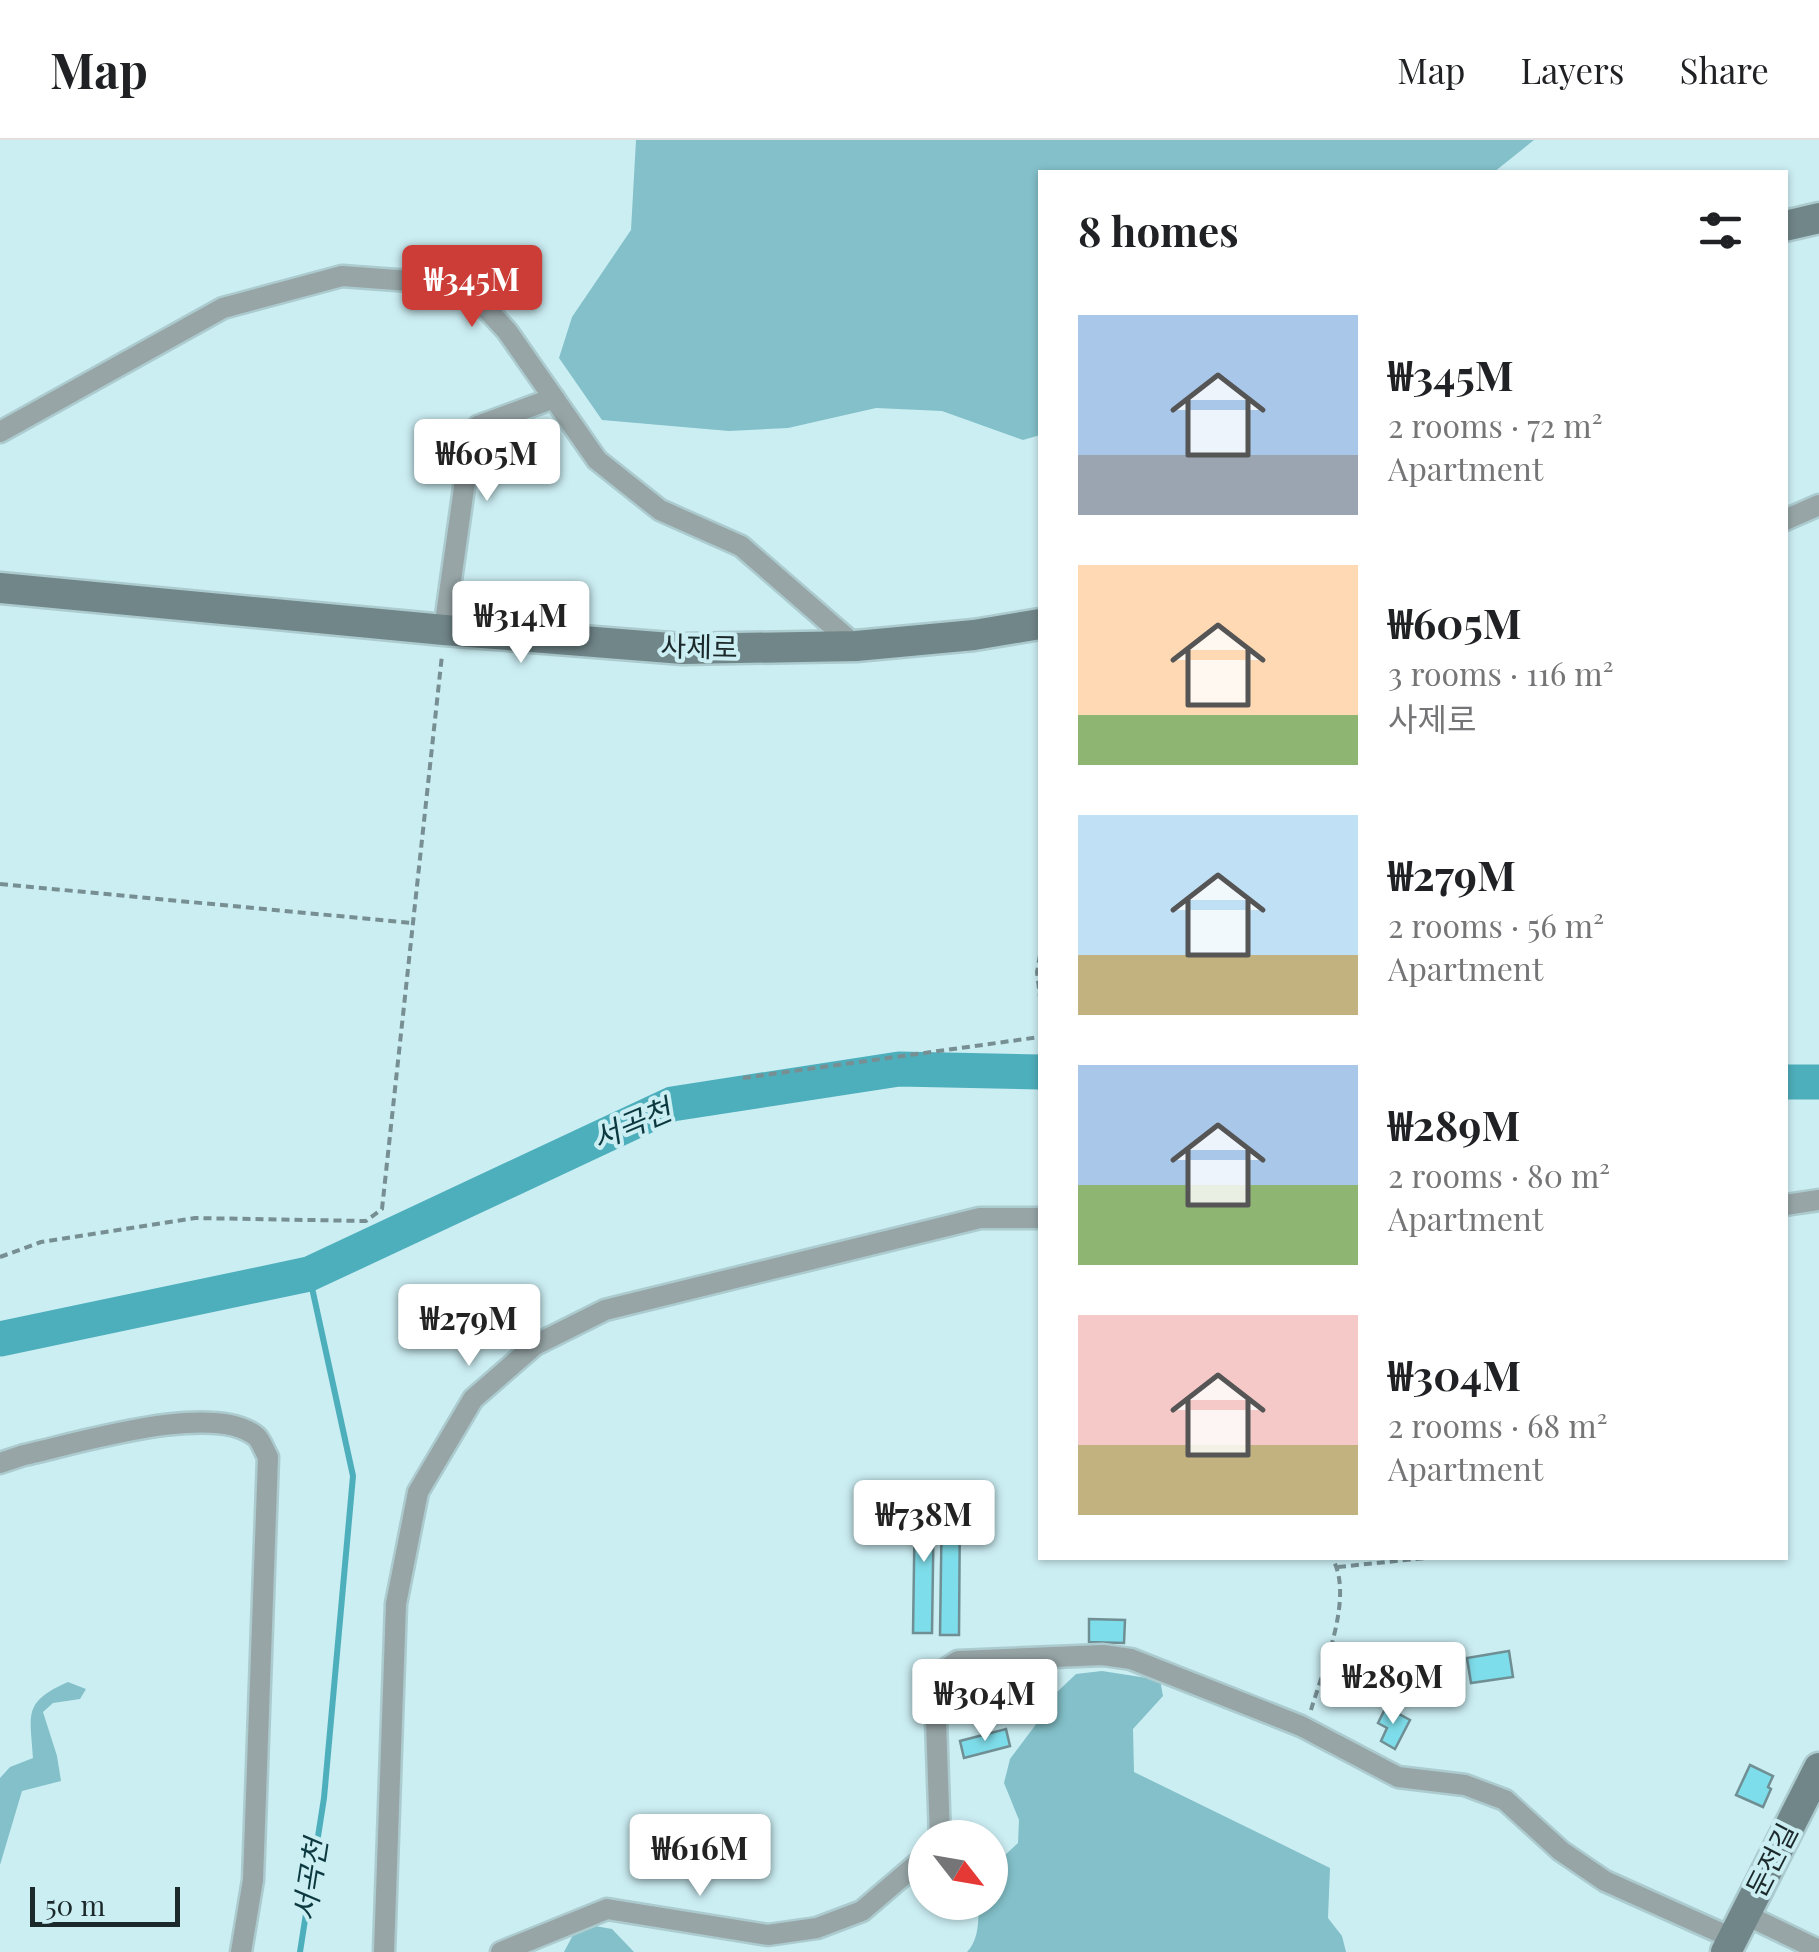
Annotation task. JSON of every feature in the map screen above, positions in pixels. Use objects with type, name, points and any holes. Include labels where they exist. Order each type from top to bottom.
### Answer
[{"type":"street","points":[[1788,225],[1819,218]]},
{"type":"street","points":[[0,432],[222,308],[342,276],[464,285],[507,330],[597,460],[660,510],[741,546],[856,646]]},
{"type":"street","points":[[444,630],[470,438],[478,426],[554,398]]},
{"type":"street","points":[[1788,519],[1819,506]]},
{"type":"street","name":"사제로","points":[[0,588],[684,649],[856,646],[974,635],[1038,624]]},
{"type":"street","points":[[1788,1205],[1819,1200]]},
{"type":"street","points":[[384,1952],[396,1604],[418,1492],[474,1398],[535,1344],[605,1310],[980,1218],[1038,1218]]},
{"type":"street","points":[[0,1463],[183,1422],[219,1421],[257,1437],[268,1457],[253,1880],[240,1952]]},
{"type":"street","points":[[939,1820],[935,1691],[946,1669],[958,1660],[1103,1654],[1131,1660],[1305,1729],[1398,1777],[1465,1786],[1505,1800],[1560,1850],[1605,1880],[1734,1935],[1819,1950]]},
{"type":"street","name":"둔전길","points":[[1734,1935],[1819,1768]]},
{"type":"street","points":[[502,1952],[607,1909],[768,1935],[817,1928],[862,1911],[908,1871]]},
{"type":"path","points":[[0,1257],[41,1242],[195,1218],[366,1221],[382,1209],[444,630]]},
{"type":"path","points":[[0,884],[412,923]]},
{"type":"path","points":[[742,1078],[1038,1037]]},
{"type":"path","points":[[1305,1729],[1340,1608],[1338,1567],[1333,1560]]},
{"type":"path","points":[[1338,1567],[1405,1560]]},
{"type":"shaded area","points":[[636,140],[1534,140],[1496,170],[1038,170],[1038,436],[1023,440],[942,411],[876,408],[788,428],[729,431],[602,420],[559,358],[572,317],[631,230]]},
{"type":"shaded area","points":[[1102,1671],[1160,1680],[1163,1696],[1133,1729],[1134,1772],[1330,1868],[1328,1918],[1342,1936],[1346,1952],[967,1952],[978,1920],[1008,1920],[1008,1852],[1018,1843],[1019,1820],[1004,1783],[1010,1759],[1054,1695],[1076,1674]]},
{"type":"shaded area","points":[[68,1682],[86,1689],[80,1699],[53,1703],[43,1712],[61,1781],[22,1791],[0,1865],[0,1778],[10,1767],[33,1758],[32,1711],[43,1696]]},
{"type":"shaded area","points":[[595,1926],[612,1929],[634,1952],[564,1952],[573,1935]]},
{"type":"building","points":[[915,1497],[934,1497],[932,1633],[913,1633]]},
{"type":"building","points":[[942,1498],[960,1499],[959,1635],[940,1635]]},
{"type":"building","points":[[1089,1619],[1125,1620],[1124,1643],[1089,1642]]},
{"type":"building","points":[[1509,1651],[1513,1677],[1471,1683],[1467,1658]]},
{"type":"building","points":[[1386,1707],[1410,1720],[1395,1749],[1381,1741],[1387,1728],[1378,1723]]},
{"type":"building","points":[[1006,1729],[1010,1746],[964,1758],[960,1741]]},
{"type":"building","points":[[1750,1765],[1773,1776],[1763,1807],[1736,1795]]},
{"type":"waterway","name":"서곡천","points":[[0,1339],[309,1274],[672,1104],[899,1069],[1038,1072]]},
{"type":"waterway","name":"서곡천","points":[[1788,1082],[1819,1082]]},
{"type":"waterway","name":"서곡천","points":[[300,1952],[324,1798],[353,1476],[309,1274]]}]
